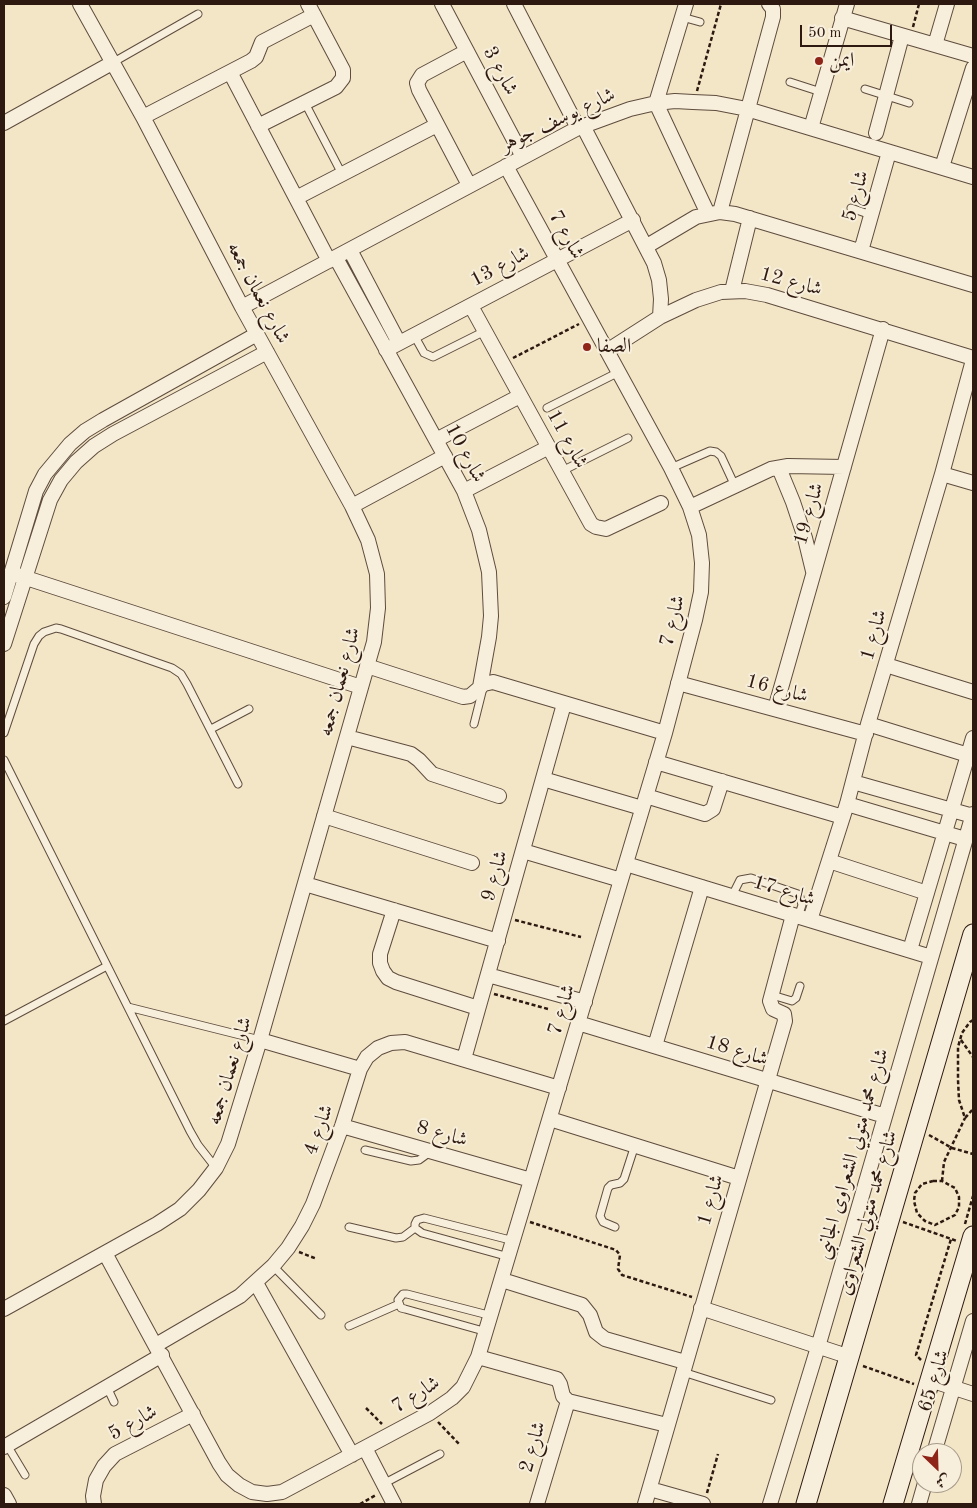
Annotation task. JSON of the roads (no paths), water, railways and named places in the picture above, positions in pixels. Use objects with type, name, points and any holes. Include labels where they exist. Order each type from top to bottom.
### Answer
[{"type":"street","name":"شارع نعمان جمعه","points":[[4,1309],[157,1224],[180,1208],[199,1190],[216,1168],[228,1144],[260,1040],[374,642],[378,608],[377,574],[368,540],[352,506],[242,307],[143,117],[80,4]]},
{"type":"street","name":"شارع 3","points":[[442,4],[523,156]]},
{"type":"street","points":[[514,4],[647,246],[659,280],[660,317]]},
{"type":"street","points":[[714,213],[747,109],[773,17],[773,9],[769,4]]},
{"type":"street","points":[[810,128],[847,4]]},
{"type":"street","points":[[935,45],[947,4]]},
{"type":"street","points":[[143,117],[254,59],[262,42],[311,9],[343,70],[343,78],[336,87],[258,126]]},
{"type":"street","points":[[684,11],[656,104],[714,213]]},
{"type":"street","points":[[842,18],[973,56]]},
{"type":"street","points":[[876,133],[886,95],[906,36]]},
{"type":"street","points":[[467,51],[422,75],[418,80],[419,90],[469,186]]},
{"type":"street","points":[[4,123],[112,62]]},
{"type":"street","points":[[942,167],[973,68]]},
{"type":"street","name":"شارع 10","points":[[230,72],[296,198],[386,350],[464,491],[479,530],[486,558],[490,587],[489,637],[482,685]]},
{"type":"street","name":"شارع يوسف جوهر","points":[[242,307],[523,156],[581,127],[630,109],[656,104],[675,101],[716,103],[747,109],[973,177]]},
{"type":"street","points":[[296,198],[437,125]]},
{"type":"street","name":"شارع 5","points":[[861,251],[889,152]]},
{"type":"street","name":"شارع 7","points":[[105,1253],[227,1476],[252,1492],[267,1494],[282,1492],[430,1414],[452,1398],[464,1386],[478,1357],[492,1316],[665,733],[701,592],[702,563],[700,544],[690,507],[671,468],[506,166]]},
{"type":"street","points":[[647,246],[691,220],[714,213],[750,218],[973,285]]},
{"type":"street","points":[[732,291],[750,218]]},
{"type":"street","name":"شارع 13","points":[[386,350],[633,220]]},
{"type":"street","points":[[350,250],[399,343]]},
{"type":"street","name":"شارع 12","points":[[607,351],[660,317],[708,295],[732,291],[757,292],[882,329],[973,359]]},
{"type":"street","name":"شارع 11","points":[[471,306],[592,524],[601,529],[606,529],[661,503]]},
{"type":"street","name":"شارع 19","points":[[775,709],[882,329]]},
{"type":"street","points":[[4,644],[36,491],[50,466],[85,431],[257,334]]},
{"type":"street","points":[[4,597],[18,575],[50,500],[61,480],[76,462],[94,446],[114,434],[267,352]]},
{"type":"street","name":"شارع 1","points":[[645,1504],[786,1018],[784,1014],[772,1006],[772,995],[800,917],[829,861],[845,811],[867,729],[942,474],[973,359]]},
{"type":"street","points":[[436,440],[520,396]]},
{"type":"street","points":[[464,491],[549,446]]},
{"type":"street","points":[[352,506],[445,456]]},
{"type":"street","points":[[690,507],[764,472],[779,468],[844,467]]},
{"type":"street","points":[[779,468],[805,538],[813,574]]},
{"type":"street","points":[[942,474],[973,483]]},
{"type":"street","points":[[18,575],[361,687]]},
{"type":"street","points":[[886,665],[973,692]]},
{"type":"street","points":[[367,666],[462,697],[473,695],[482,685],[493,682],[665,733]]},
{"type":"street","name":"شارع 16","points":[[678,683],[775,709],[867,729],[968,755]]},
{"type":"street","name":"شارع 9","points":[[464,1059],[564,704]]},
{"type":"street","points":[[347,737],[411,754],[432,774],[499,796]]},
{"type":"street","points":[[910,950],[973,738]]},
{"type":"street","points":[[656,762],[722,782],[965,839]]},
{"type":"street","points":[[543,779],[705,814],[714,809],[722,782]]},
{"type":"street","points":[[854,782],[973,815]]},
{"type":"street","name":"شارع محمد متولي الشعراوى الجانبى","points":[[770,1504],[818,1347],[973,815]]},
{"type":"street","points":[[324,816],[472,863]]},
{"type":"street","points":[[523,851],[621,880]]},
{"type":"street","points":[[829,861],[927,893]]},
{"type":"street","name":"شارع 17","points":[[626,864],[932,957]]},
{"type":"street","points":[[304,884],[498,941]]},
{"type":"street","points":[[654,1046],[702,887]]},
{"type":"street","points":[[394,910],[380,954],[380,963],[388,978],[478,1008]]},
{"type":"street","name":"شارع محمد متولي الشعراوى","points":[[806,1504],[973,934]]},
{"type":"street","points":[[488,975],[585,1002]]},
{"type":"street","name":"شارع 18","points":[[578,1023],[885,1116]]},
{"type":"street","points":[[260,1040],[360,1070]]},
{"type":"street","name":"شارع 4","points":[[6,1446],[107,1387],[256,1283],[273,1266],[288,1248],[313,1204],[342,1126],[360,1070],[367,1057],[378,1048],[391,1043],[405,1042],[559,1088]]},
{"type":"street","points":[[550,1119],[739,1178]]},
{"type":"street","name":"شارع 8","points":[[342,1126],[531,1180]]},
{"type":"street","points":[[893,1504],[929,1385],[968,1241]]},
{"type":"street","points":[[502,1280],[582,1305],[590,1315],[596,1332],[605,1339],[684,1367]]},
{"type":"street","points":[[256,1283],[358,1452],[385,1487],[394,1504]]},
{"type":"street","points":[[702,1304],[849,1360]]},
{"type":"street","name":"شارع 65","points":[[937,1443],[973,1321]]},
{"type":"street","points":[[478,1357],[557,1379],[563,1396],[568,1401],[667,1425]]},
{"type":"street","points":[[929,1385],[953,1388],[973,1394]]},
{"type":"street","name":"شارع 2","points":[[538,1504],[568,1401]]},
{"type":"street","name":"شارع 5","points":[[94,1504],[93,1496],[96,1480],[104,1466],[115,1454],[193,1414]]},
{"type":"street","points":[[650,1489],[704,1500]]},
{"type":"street","points":[[4,1495],[9,1504]]},
{"type":"lane","points":[[684,11],[700,22]]},
{"type":"lane","points":[[112,62],[198,14]]},
{"type":"lane","points":[[790,82],[821,92]]},
{"type":"lane","points":[[865,89],[909,103]]},
{"type":"lane","points":[[305,103],[342,174]]},
{"type":"lane","points":[[852,208],[871,215]]},
{"type":"lane","points":[[414,335],[424,353],[432,357],[485,331]]},
{"type":"lane","points":[[547,408],[619,372]]},
{"type":"lane","points":[[562,471],[628,438]]},
{"type":"lane","points":[[671,468],[710,451],[716,452],[721,456],[735,486]]},
{"type":"lane","points":[[4,733],[34,644],[39,636],[50,629],[56,628],[172,668],[181,674],[238,784]]},
{"type":"lane","points":[[474,724],[482,685]]},
{"type":"lane","points":[[210,729],[249,709]]},
{"type":"lane","points":[[4,760],[190,1131],[198,1145],[216,1168]]},
{"type":"lane","points":[[732,896],[740,880],[747,878],[760,881],[798,894],[802,905],[800,917]]},
{"type":"lane","points":[[4,1021],[107,966]]},
{"type":"lane","points":[[772,995],[792,1001],[796,998],[800,986]]},
{"type":"lane","points":[[128,1007],[260,1040]]},
{"type":"lane","points":[[615,1227],[603,1222],[600,1216],[608,1188],[611,1185],[620,1183],[624,1179],[635,1145]]},
{"type":"lane","points":[[365,1150],[411,1161],[419,1160],[430,1152]]},
{"type":"lane","points":[[349,1227],[396,1238],[403,1237],[415,1228],[416,1220],[424,1218],[514,1241]]},
{"type":"lane","points":[[415,1228],[422,1233],[509,1258]]},
{"type":"lane","points":[[273,1266],[321,1314]]},
{"type":"lane","points":[[399,1304],[400,1297],[407,1294],[492,1316]]},
{"type":"lane","points":[[349,1326],[399,1304]]},
{"type":"lane","points":[[399,1304],[405,1309],[487,1332]]},
{"type":"lane","points":[[684,1367],[771,1400]]},
{"type":"lane","points":[[107,1387],[114,1402]]},
{"type":"lane","points":[[6,1446],[25,1475]]},
{"type":"lane","points":[[385,1487],[440,1454]]},
{"type":"place","name":"ايمن","points":[[819,61]]},
{"type":"place","name":"الصفا","points":[[587,347]]}]
